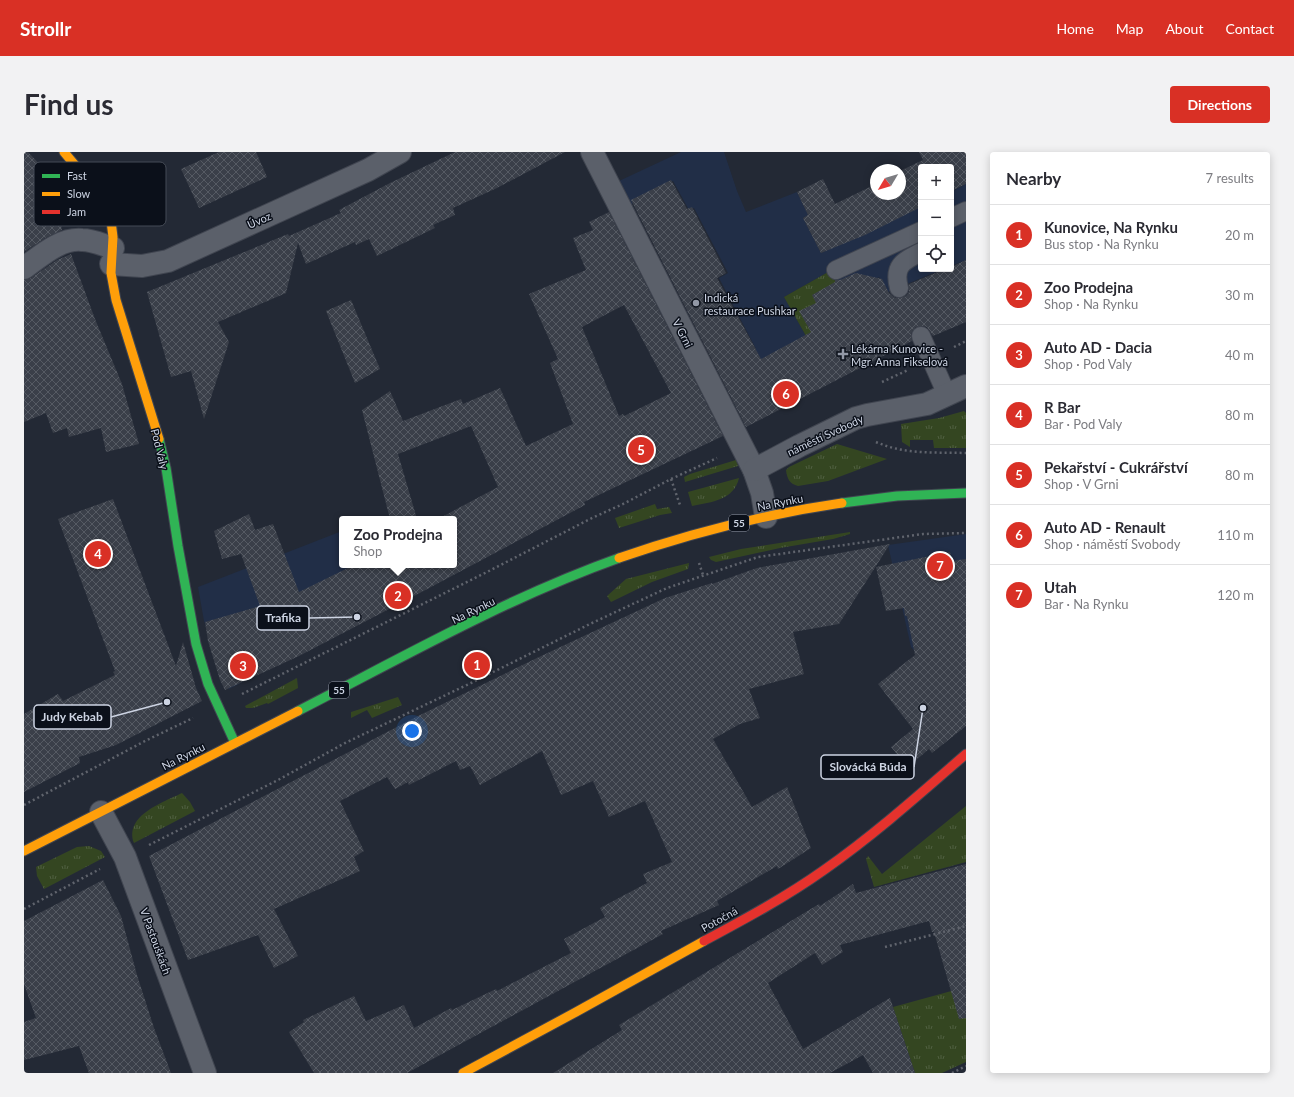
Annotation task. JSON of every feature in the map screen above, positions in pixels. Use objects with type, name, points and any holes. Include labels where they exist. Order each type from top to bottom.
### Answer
[{"type":"street","name":"Pod Valy","points":[[64,152],[73,162]]},
{"type":"street","name":"Úvoz","points":[[112,256],[142,266],[168,262],[368,170],[400,152]]},
{"type":"street","name":"V Grni","points":[[592,152],[754,470],[760,488],[766,517]]},
{"type":"street","name":"Pod Valy","points":[[111,226],[113,231],[111,274],[116,300],[160,441],[196,644],[208,684],[235,743]]},
{"type":"street","points":[[24,268],[56,246],[72,240],[88,240],[112,256]]},
{"type":"street","name":"náměstí Svobody","points":[[754,470],[845,423],[866,415],[927,404],[966,386]]},
{"type":"street","name":"Na Rynku","points":[[24,851],[418,649],[559,582],[607,563],[660,544],[728,526],[820,506],[913,495],[966,493]]},
{"type":"street","name":"Potočná","points":[[463,1073],[555,1024],[802,885],[878,829],[966,754]]},
{"type":"street","name":"V Pastouškách","points":[[101,812],[125,857],[205,1073]]},
{"type":"lane","points":[[954,217],[966,211]]},
{"type":"lane","points":[[836,270],[918,232]]},
{"type":"lane","points":[[899,288],[896,279],[900,265],[905,260],[918,254]]},
{"type":"lane","points":[[921,336],[947,395]]},
{"type":"path","points":[[880,383],[966,342]]},
{"type":"path","points":[[845,423],[873,441],[902,451],[966,453]]},
{"type":"path","points":[[24,805],[145,741],[218,706],[671,479],[742,449]]},
{"type":"path","points":[[671,479],[680,505]]},
{"type":"path","points":[[24,909],[278,780],[345,744],[592,623],[667,588],[758,557],[923,534],[966,533]]},
{"type":"path","points":[[699,563],[704,575]]},
{"type":"path","points":[[885,947],[966,926]]},
{"type":"path","points":[[952,1073],[966,1066]]},
{"type":"shaded area","points":[[681,152],[724,152],[737,191],[746,212],[797,192],[808,215],[803,218],[821,253],[918,207],[918,272],[936,272],[888,292],[879,277],[843,296],[830,271],[784,297],[806,336],[749,366],[744,356],[756,349],[719,278],[728,273],[694,208],[689,210],[673,181],[630,205],[619,181]]},
{"type":"shaded area","points":[[966,184],[966,260],[954,265],[954,200],[954,190]]},
{"type":"shaded area","points":[[339,532],[339,568],[408,568],[417,593],[229,689],[204,621],[198,587]]},
{"type":"shaded area","points":[[966,534],[966,705],[964,706],[911,647],[888,545]]},
{"type":"green space","points":[[830,271],[836,283],[826,324],[806,336],[784,297]]},
{"type":"green space","points":[[964,411],[966,413],[966,448],[934,448],[933,440],[910,440],[910,447],[902,442],[901,424],[939,418]]},
{"type":"green space","points":[[837,444],[887,459],[828,481],[798,486],[789,481],[786,470],[789,467]]},
{"type":"green space","points":[[736,460],[738,466],[685,482],[684,477],[690,474]]},
{"type":"green space","points":[[739,478],[732,491],[721,499],[692,506],[688,492]]},
{"type":"green space","points":[[655,504],[657,509],[669,507],[672,513],[660,515],[619,528],[615,518]]},
{"type":"green space","points":[[850,532],[850,534],[833,539],[780,548],[716,562],[711,560],[709,557],[741,549]]},
{"type":"green space","points":[[689,563],[688,569],[652,582],[611,602],[607,596],[626,579]]},
{"type":"green space","points":[[297,678],[298,688],[268,704],[267,703],[253,708],[246,708],[245,706]]},
{"type":"green space","points":[[398,697],[402,705],[372,718],[367,710],[351,718],[351,712]]},
{"type":"green space","points":[[182,793],[190,802],[195,811],[134,843],[132,833],[140,817],[156,805]]},
{"type":"green space","points":[[966,806],[966,862],[874,887],[866,859],[868,856],[882,874]]},
{"type":"green space","points":[[89,846],[101,851],[105,857],[44,889],[37,876],[36,867],[77,847]]},
{"type":"green space","points":[[966,987],[966,1062],[942,1073],[915,1073],[893,1007]]},
{"type":"building","points":[[24,152],[28,152],[37,162],[34,162],[34,226],[61,226],[62,230],[45,238],[24,252]]},
{"type":"building","points":[[219,152],[256,152],[267,177],[199,208],[181,169]]},
{"type":"building","points":[[455,152],[565,152],[497,188],[453,208],[455,215],[433,225],[435,228],[377,256],[369,239],[356,245],[355,242],[306,264],[298,243],[286,293],[218,322],[229,342],[204,419],[191,371],[171,377],[147,292],[288,234],[289,236],[341,213],[339,210],[390,183]]},
{"type":"building","points":[[919,152],[966,152],[966,184],[954,190],[954,164],[918,164],[918,208],[865,235],[821,253],[803,218],[808,215],[797,192],[823,179],[835,204],[870,187],[870,200],[906,200],[906,168],[923,160]]},
{"type":"building","points":[[671,180],[687,209],[692,207],[726,273],[717,278],[761,359],[811,332],[799,311],[816,303],[812,295],[835,282],[835,280],[840,280],[856,273],[882,279],[889,293],[895,298],[901,298],[906,296],[909,292],[909,284],[938,272],[954,272],[954,266],[966,260],[966,322],[933,336],[927,327],[916,327],[911,334],[912,341],[746,427],[631,200]]},
{"type":"building","points":[[609,212],[723,436],[584,502],[585,505],[416,595],[299,656],[225,690],[220,680],[208,641],[205,622],[260,606],[241,554],[222,559],[214,531],[249,514],[255,530],[273,524],[299,592],[348,568],[457,568],[457,516],[444,516],[498,487],[471,426],[398,454],[416,516],[389,516],[362,410],[390,391],[403,421],[461,399],[463,404],[500,388],[526,446],[573,424],[550,363],[558,359],[529,294],[586,270],[573,238],[593,230],[589,222]],"holes":[[[624,305],[671,393],[624,416],[623,414],[619,416],[582,327]]]},
{"type":"building","points":[[71,254],[95,319],[122,384],[139,444],[106,452],[101,428],[69,437],[67,428],[53,433],[46,413],[24,422],[24,280],[31,278],[57,260]]},
{"type":"building","points":[[351,300],[380,369],[355,383],[326,311]]},
{"type":"building","points":[[113,499],[176,666],[183,642],[196,688],[202,701],[116,745],[79,757],[80,763],[24,792],[24,714],[58,694],[63,701],[115,675],[113,672],[115,671],[58,519]]},
{"type":"building","points":[[890,544],[839,624],[793,632],[804,674],[749,689],[760,718],[740,724],[713,739],[752,807],[787,787],[811,848],[778,869],[777,866],[717,901],[719,905],[661,931],[663,934],[407,1073],[314,1073],[289,1032],[304,1022],[303,1020],[354,996],[366,1021],[404,1005],[414,1028],[451,1008],[452,1010],[496,989],[497,991],[571,953],[564,939],[605,917],[600,908],[647,883],[643,874],[672,862],[645,801],[609,817],[593,781],[561,795],[542,751],[480,785],[470,766],[460,770],[456,761],[409,785],[408,782],[395,789],[387,777],[340,801],[364,851],[354,857],[360,871],[274,909],[298,956],[274,968],[258,935],[188,960],[149,856],[416,717],[665,598],[712,584],[757,568]]},
{"type":"building","points":[[950,552],[952,561],[966,559],[966,726],[932,753],[929,749],[908,767],[891,747],[913,729],[878,684],[915,655],[904,608],[886,611],[876,567]]},
{"type":"building","points":[[966,864],[966,1018],[959,1019],[934,932],[932,932],[929,921],[840,945],[843,952],[822,965],[815,953],[768,983],[803,1049],[890,998],[915,1073],[873,1073],[863,1055],[830,1073],[553,1073],[622,1030],[619,1025],[819,904],[820,906],[853,884],[856,893]]},
{"type":"building","points":[[103,880],[121,916],[137,975],[154,1028],[171,1073],[89,1073],[79,1046],[24,1060],[24,1022],[36,1018],[24,984],[24,921]]},
{"type":"traffic: fast","points":[[159,439],[166,468],[178,546],[196,644],[208,684],[235,743]]},
{"type":"traffic: fast","points":[[842,503],[897,496],[966,493]]},
{"type":"traffic: fast","points":[[298,711],[456,629],[536,591],[619,558]]},
{"type":"traffic: slow","points":[[64,152],[72,162]]},
{"type":"traffic: slow","points":[[112,226],[113,237],[111,273],[116,300],[159,439]]},
{"type":"traffic: slow","points":[[619,558],[674,540],[729,525],[814,507],[842,503]]},
{"type":"traffic: slow","points":[[24,851],[298,711]]},
{"type":"traffic: slow","points":[[463,1073],[704,941]]},
{"type":"traffic: jam","points":[[704,941],[780,899],[843,857],[966,754]]},
{"type":"place","name":"Indická restaurace Pushkar","points":[[696,303]]},
{"type":"place","name":"Lékárna Kunovice - Mgr. Anna Fikselová","points":[[843,354]]},
{"type":"place","name":"Auto AD - Renault","points":[[786,394]]},
{"type":"place","name":"Pekařství - Cukrářství","points":[[641,450]]},
{"type":"place","name":"R Bar","points":[[98,554]]},
{"type":"place","name":"Utah","points":[[940,566]]},
{"type":"place","name":"Zoo Prodejna","points":[[398,596]]},
{"type":"place","name":"Trafika","points":[[357,617]]},
{"type":"place","name":"Kunovice, Na Rynku","points":[[477,665]]},
{"type":"place","name":"Auto AD - Dacia","points":[[243,666]]},
{"type":"place","name":"Judy Kebab","points":[[167,702]]},
{"type":"place","name":"Slovácká Búda","points":[[923,708]]}]
